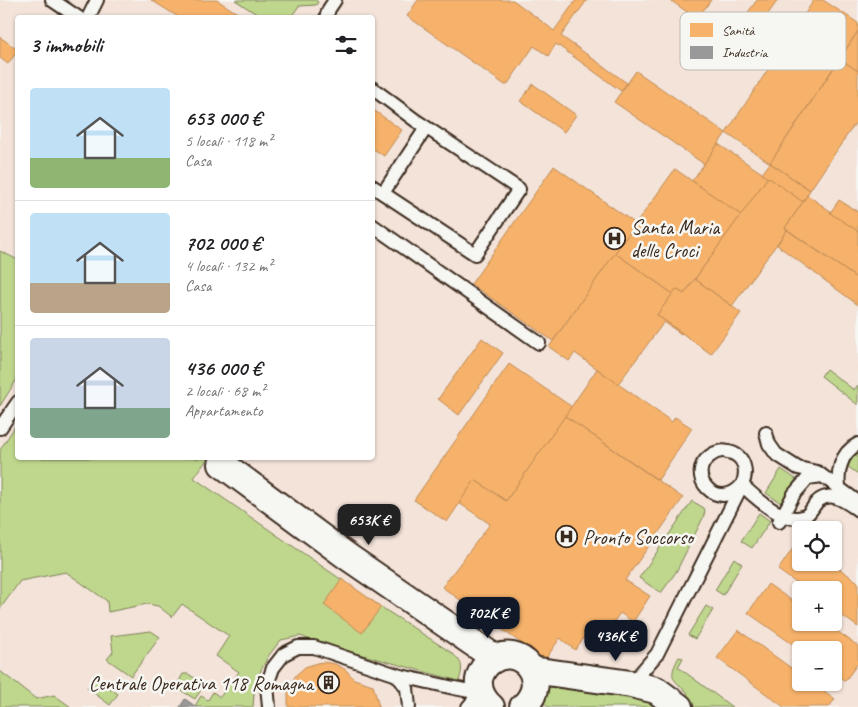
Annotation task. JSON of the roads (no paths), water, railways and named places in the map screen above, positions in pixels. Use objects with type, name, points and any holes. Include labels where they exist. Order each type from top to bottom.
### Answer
[{"type":"street","points":[[222,464],[348,557],[495,658]]},
{"type":"street","points":[[480,702],[479,685],[483,669],[495,658],[512,656],[520,658],[527,664],[535,678],[534,694],[523,707]]},
{"type":"street","points":[[532,670],[631,684],[656,690],[679,707]]},
{"type":"lane","points":[[52,0],[74,15]]},
{"type":"lane","points":[[90,15],[97,0]]},
{"type":"lane","points":[[327,15],[335,0]]},
{"type":"lane","points":[[375,90],[426,128],[519,189],[475,254],[378,190],[426,128]]},
{"type":"lane","points":[[375,227],[539,343]]},
{"type":"lane","points":[[0,428],[15,406]]},
{"type":"lane","points":[[766,432],[769,444],[776,454],[798,468],[817,472],[858,510]]},
{"type":"lane","points":[[840,493],[838,475],[843,459],[852,447],[858,444]]},
{"type":"lane","points":[[781,519],[794,494],[808,478],[822,476]]},
{"type":"lane","points":[[631,684],[657,654],[742,486],[781,519],[804,517],[823,498],[840,493],[858,502]]},
{"type":"lane","points":[[269,707],[267,685],[273,668],[284,654],[298,647],[314,647],[397,675],[461,690],[480,702]]},
{"type":"lane","points":[[397,675],[407,688],[409,707]]},
{"type":"place","name":"Santa Maria delle Croci","points":[[615,238]]},
{"type":"place","name":"Pronto Soccorso","points":[[567,537]]},
{"type":"place","name":"Centrale Operativa 118 Romagna","points":[[329,683]]}]
